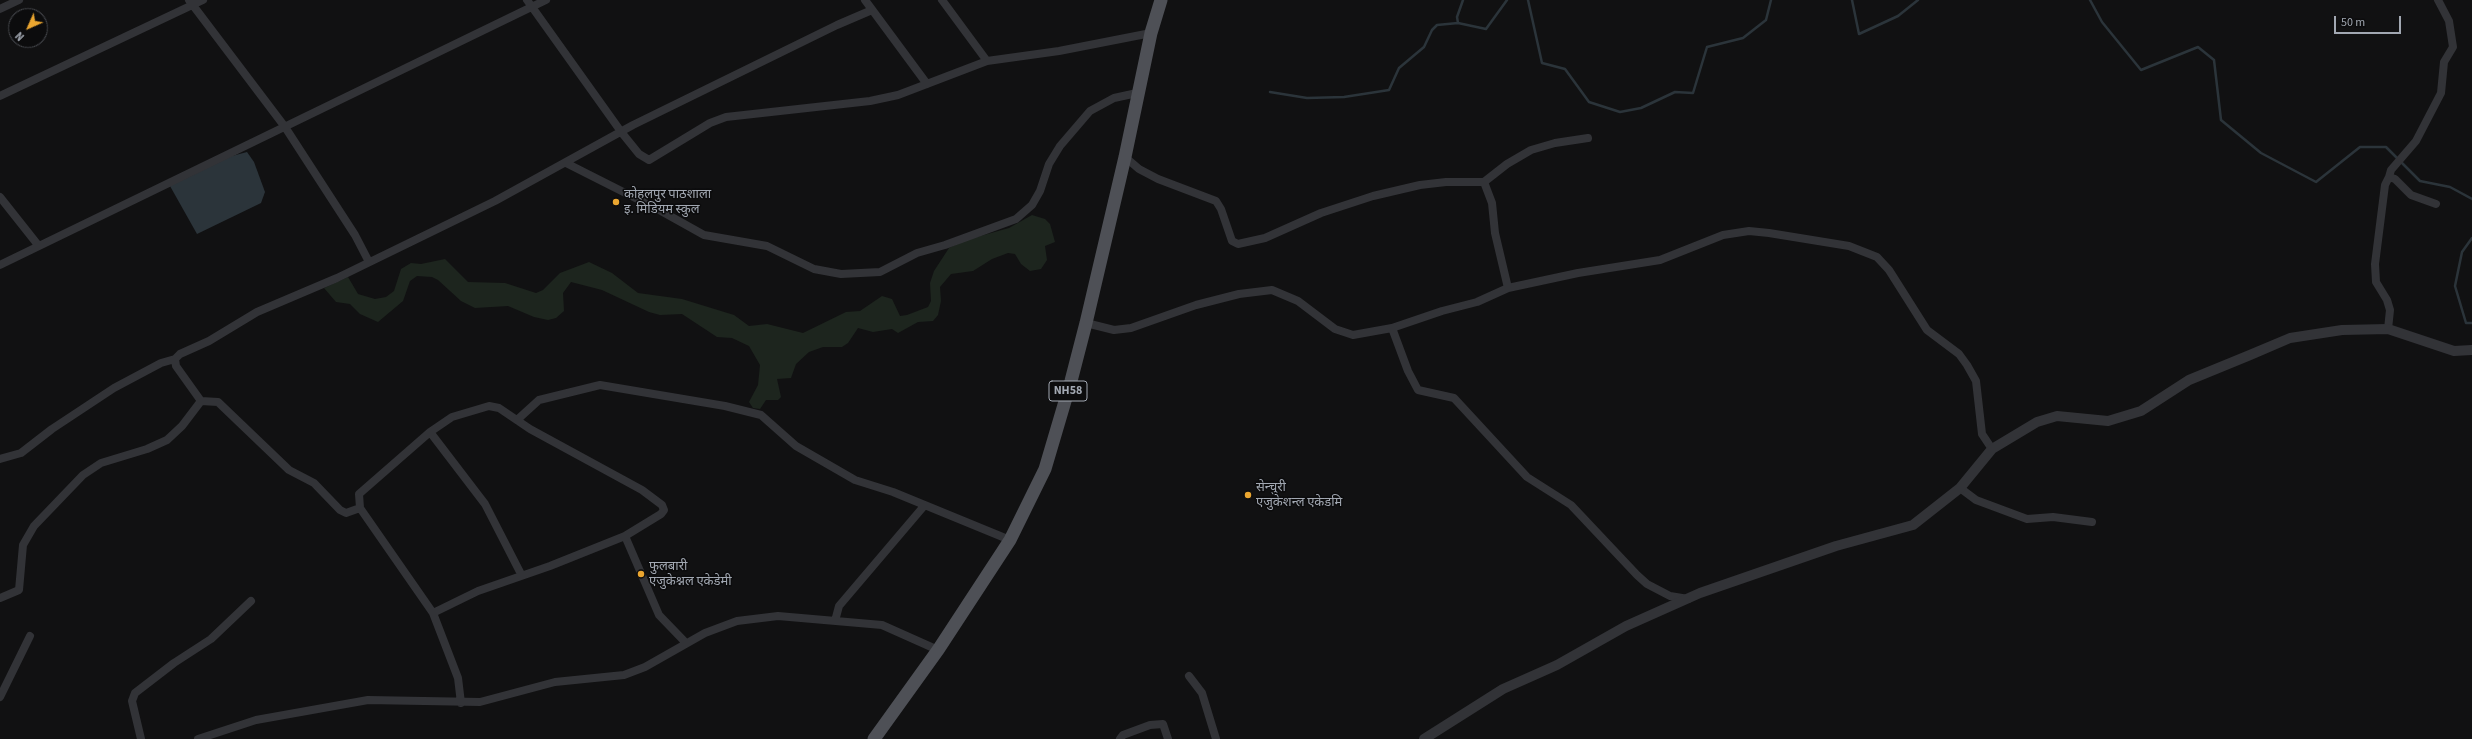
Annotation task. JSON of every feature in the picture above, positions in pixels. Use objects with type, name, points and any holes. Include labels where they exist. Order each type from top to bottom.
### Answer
[{"type":"main road","name":"NH58","points":[[874,739],[938,650],[1010,540],[1045,469],[1071,381],[1086,323],[1125,157],[1150,33],[1161,0]]},
{"type":"street","points":[[0,9],[19,0]]},
{"type":"street","points":[[0,96],[191,3],[203,0]]},
{"type":"street","points":[[0,265],[285,127],[529,3],[546,0]]},
{"type":"street","points":[[865,0],[927,84]]},
{"type":"street","points":[[942,0],[988,61]]},
{"type":"street","points":[[2388,329],[2390,310],[2387,300],[2376,282],[2375,264],[2385,185],[2395,164],[2402,154],[2416,141],[2441,93],[2444,62],[2453,47],[2449,21],[2438,0]]},
{"type":"street","points":[[191,3],[285,127],[355,235],[369,262]]},
{"type":"street","points":[[529,3],[622,132],[639,154],[649,160],[710,123],[726,117],[870,101],[927,84],[988,61],[1059,51],[1150,33]]},
{"type":"street","points":[[0,459],[21,453],[91,401],[161,363],[175,359],[180,354],[209,341],[258,312],[369,262],[495,201],[566,163],[594,146],[732,76],[872,10]]},
{"type":"street","points":[[566,163],[661,211],[704,235],[767,246],[814,269],[841,274],[880,272],[917,253],[945,246],[1016,219],[1032,205],[1040,191],[1048,164],[1090,111],[1114,98],[1137,93]]},
{"type":"street","points":[[1125,157],[1139,169],[1158,180],[1216,201],[1221,209],[1232,241],[1238,244],[1265,238],[1321,212],[1386,193],[1420,185],[1446,182],[1484,182],[1507,164],[1531,150],[1555,143],[1588,138]]},
{"type":"street","points":[[2389,177],[2395,179],[2411,195],[2436,204]]},
{"type":"street","points":[[1484,182],[1492,203],[1495,233],[1508,288]]},
{"type":"street","points":[[0,197],[38,246]]},
{"type":"street","points":[[1086,323],[1114,330],[1132,328],[1210,301],[1239,294],[1272,290],[1298,301],[1335,329],[1353,335],[1392,328],[1442,311],[1477,302],[1508,288],[1578,273],[1660,260],[1723,235],[1749,231],[1849,246],[1877,257],[1889,270],[1927,330],[1959,354],[1976,381],[1982,434],[1992,449]]},
{"type":"street","points":[[1392,328],[1408,371],[1418,390],[1454,398],[1527,477],[1571,505],[1646,584],[1670,596],[1689,599]]},
{"type":"street","points":[[1424,739],[1503,688],[1557,665],[1626,626],[1689,599],[1836,546],[1913,525],[1960,488],[1992,449],[2037,422],[2057,416],[2108,420],[2141,412],[2189,380],[2290,338],[2342,330],[2388,329],[2454,351],[2472,350]]},
{"type":"street","points":[[175,359],[176,366],[201,401]]},
{"type":"street","points":[[518,420],[539,400],[600,385],[725,406],[761,415],[796,446],[855,480],[893,492],[1010,540]]},
{"type":"street","points":[[201,401],[218,402],[289,470],[314,483],[340,510],[346,513],[360,508]]},
{"type":"street","points":[[0,598],[19,590],[23,545],[34,526],[83,475],[101,463],[147,449],[167,440],[182,426],[201,401]]},
{"type":"street","points":[[433,613],[478,591],[521,574],[550,566],[625,536],[661,514],[664,510],[662,505],[642,490],[499,408],[489,406],[452,417],[430,432],[359,494],[360,508],[433,613],[458,678],[461,703]]},
{"type":"street","points":[[430,432],[485,504],[521,574]]},
{"type":"street","points":[[1960,488],[1976,500],[2027,519],[2053,517],[2092,522]]},
{"type":"street","points":[[835,621],[839,606],[924,506]]},
{"type":"street","points":[[625,536],[659,615],[669,628],[686,643]]},
{"type":"street","points":[[140,739],[132,701],[135,693],[174,663],[210,639],[251,601]]},
{"type":"street","points":[[199,739],[263,719],[368,700],[461,703],[480,702],[555,682],[624,675],[645,668],[686,643],[737,621],[778,616],[882,624],[938,650]]},
{"type":"street","points":[[0,697],[30,636]]},
{"type":"street","points":[[1188,676],[1202,693],[1216,739]]},
{"type":"street","points":[[1120,739],[1123,735],[1150,725],[1163,724],[1168,739]]},
{"type":"shaded area","points":[[247,152],[254,162],[265,192],[261,203],[197,234],[170,186],[232,156]]},
{"type":"shaded area","points":[[1032,215],[1045,219],[1050,224],[1055,242],[1045,246],[1047,260],[1041,269],[1030,271],[1021,264],[1015,254],[1008,253],[992,259],[973,271],[951,274],[940,287],[941,301],[938,315],[933,321],[918,322],[898,333],[892,329],[873,332],[858,328],[848,343],[842,347],[823,347],[809,352],[796,364],[791,378],[777,379],[781,397],[778,400],[766,400],[760,409],[753,408],[749,402],[758,385],[760,365],[749,346],[732,338],[717,337],[682,314],[660,315],[649,312],[602,290],[571,282],[563,293],[564,311],[556,318],[548,320],[534,317],[508,306],[475,308],[461,301],[438,280],[432,277],[417,276],[410,281],[403,301],[378,322],[360,314],[350,304],[336,302],[324,288],[348,277],[358,294],[375,299],[386,297],[394,291],[401,269],[411,263],[421,264],[445,259],[468,282],[505,283],[536,293],[543,290],[560,273],[589,262],[612,273],[638,293],[682,299],[734,315],[749,326],[767,324],[803,333],[846,312],[860,311],[882,296],[892,299],[900,316],[928,307],[931,301],[930,283],[934,271],[949,248],[966,240],[1009,228]]},
{"type":"waterway","points":[[1458,23],[1457,17],[1463,0]]},
{"type":"waterway","points":[[1270,92],[1307,98],[1344,97],[1389,90],[1399,68],[1424,47],[1432,30],[1437,25],[1458,23],[1486,29],[1507,0]]},
{"type":"waterway","points":[[1528,0],[1542,63],[1565,69],[1589,102],[1620,112],[1641,108],[1675,92],[1693,93],[1707,47],[1743,38],[1766,20],[1771,0]]},
{"type":"waterway","points":[[1852,0],[1859,34],[1898,16],[1918,0]]},
{"type":"waterway","points":[[2090,0],[2102,22],[2141,70],[2198,47],[2214,60],[2221,120],[2261,153],[2316,182],[2360,147],[2386,147],[2420,181],[2450,187],[2472,199]]},
{"type":"waterway","points":[[2472,238],[2462,252],[2455,286],[2466,323],[2472,323]]},
{"type":"place","name":"कोहलपुर पाठशाला इ. मिडियम स्कुल","points":[[616,202]]},
{"type":"place","name":"सेन्चुरी एजुकेशन्ल एकेडमि","points":[[1248,495]]},
{"type":"place","name":"फुलबारी एजुकेश्नल एकेडेमी","points":[[641,574]]}]
